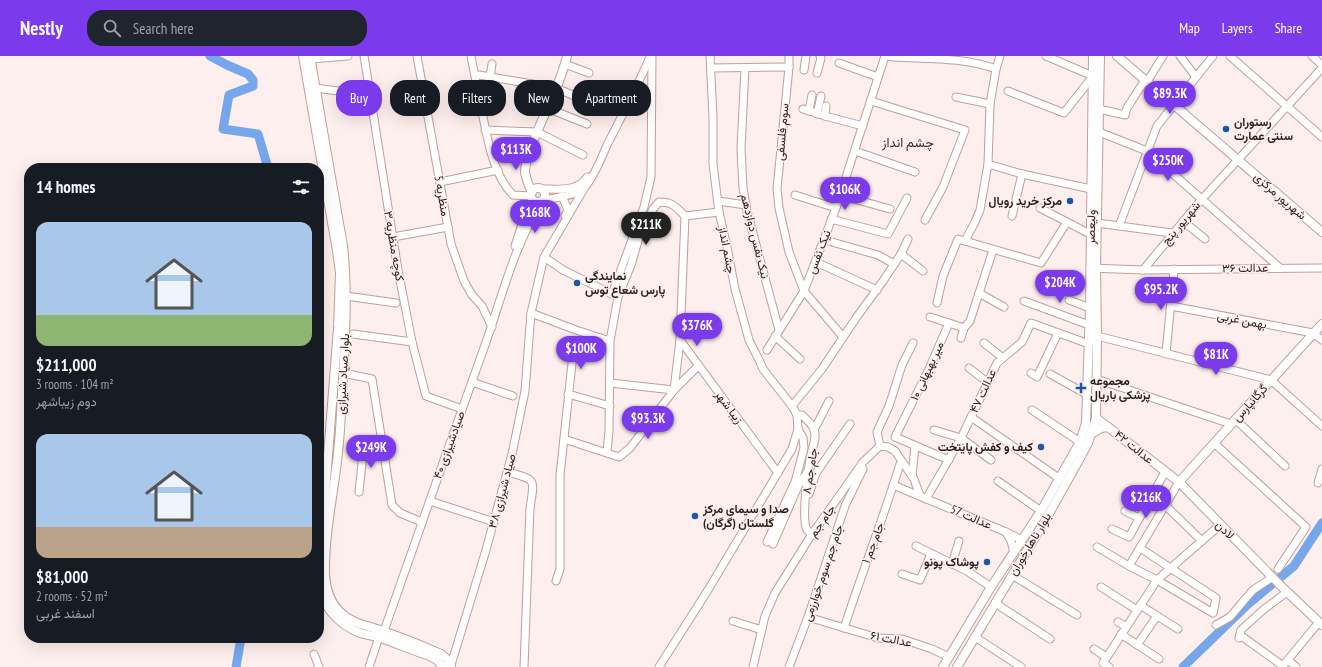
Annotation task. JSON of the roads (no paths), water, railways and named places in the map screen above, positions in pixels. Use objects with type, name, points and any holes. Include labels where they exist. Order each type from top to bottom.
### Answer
[{"type":"main road","name":"ولیعصر","points":[[1093,56],[1090,234],[1097,336],[1096,418]]},
{"type":"main road","name":"ولیعصر","points":[[1086,423],[1089,325],[1097,223],[1100,56]]},
{"type":"main road","name":"شهریور مرکزی","points":[[1116,56],[1322,232]]},
{"type":"main road","name":"بلوار صیاد شیرازی","points":[[308,57],[324,163]]},
{"type":"main road","points":[[559,80],[566,60]]},
{"type":"main road","name":"بلوار صیاد شیرازی","points":[[312,89],[343,246],[346,274],[346,330],[339,451],[326,546],[325,575],[328,594],[338,611],[345,616],[448,666]]},
{"type":"main road","points":[[535,193],[545,193],[543,201],[537,202],[535,193],[528,183],[525,173],[531,148],[544,116]]},
{"type":"main road","name":"بلوار صیاد شیرازی","points":[[324,164],[338,251],[340,273],[338,328],[324,452]]},
{"type":"main road","name":"گرگانپارس","points":[[1179,482],[1322,324]]},
{"type":"main road","name":"عدالت ۴۲","points":[[1096,418],[1164,472],[1179,482]]},
{"type":"main road","name":"بلوار ناهارخوران","points":[[956,667],[1030,545],[1080,458],[1091,434],[1096,418]]},
{"type":"main road","name":"بلوار ناهارخوران","points":[[943,667],[991,587],[1041,511],[1060,479],[1080,442],[1086,423]]},
{"type":"main road","points":[[1091,434],[1101,428],[1108,427]]},
{"type":"main road","name":"لادن","points":[[1179,482],[1286,590]]},
{"type":"main road","points":[[1022,540],[1030,545]]},
{"type":"main road","points":[[1286,590],[1320,624]]},
{"type":"main road","name":"بلوار صیاد شیرازی","points":[[324,601],[334,616],[356,631],[381,634]]},
{"type":"street","points":[[308,57],[348,56]]},
{"type":"street","name":"کوچه منظریه ۳","points":[[364,56],[393,237],[412,342],[426,396],[462,409]]},
{"type":"street","name":"منظریه 5","points":[[417,56],[451,244],[464,281],[472,295],[482,306],[492,327]]},
{"type":"street","points":[[470,56],[485,130],[492,155],[508,190],[513,195],[578,186],[585,180],[597,159],[607,146]]},
{"type":"street","points":[[559,232],[600,161],[638,86],[651,56]]},
{"type":"street","points":[[607,452],[610,406],[610,341],[615,295],[644,207],[651,177],[651,56]]},
{"type":"street","name":"چشم انداز","points":[[710,56],[712,68],[713,164],[719,212],[735,289],[749,340],[763,369],[792,406],[797,415],[798,429]]},
{"type":"street","name":"سوم فلسفی","points":[[789,56],[777,189],[779,208],[789,252],[804,291],[843,337]]},
{"type":"street","points":[[804,70],[806,56]]},
{"type":"street","points":[[818,73],[821,58],[820,56]]},
{"type":"street","points":[[887,56],[962,60],[996,69]]},
{"type":"street","name":"نیک نفس","points":[[767,350],[804,291],[816,262],[823,236],[836,208],[878,77],[887,56]]},
{"type":"street","points":[[937,303],[943,276],[961,240],[975,222],[980,210],[988,164],[990,104],[996,69],[1000,56]]},
{"type":"street","points":[[1099,110],[1125,115],[1127,108],[1163,56]]},
{"type":"street","points":[[1180,56],[1196,77]]},
{"type":"street","points":[[1119,226],[1157,126],[1213,56]]},
{"type":"street","points":[[1230,56],[1322,137]]},
{"type":"street","points":[[1312,56],[1322,65]]},
{"type":"street","points":[[1008,91],[1064,113],[1093,76],[1048,57]]},
{"type":"street","points":[[566,60],[589,73]]},
{"type":"street","points":[[839,63],[878,77]]},
{"type":"street","points":[[490,77],[492,64]]},
{"type":"street","points":[[712,68],[789,67]]},
{"type":"street","name":"نیک نفس دوازدهم","points":[[745,68],[741,150],[743,188],[777,333]]},
{"type":"street","name":"شهریور پنج","points":[[1143,270],[1172,233],[1202,199],[1322,68]]},
{"type":"street","points":[[479,75],[514,81]]},
{"type":"street","points":[[312,89],[336,91]]},
{"type":"street","points":[[812,95],[806,110],[863,126]]},
{"type":"street","points":[[821,96],[821,115]]},
{"type":"street","points":[[956,96],[990,104]]},
{"type":"street","points":[[871,101],[966,130],[943,187],[925,220]]},
{"type":"street","points":[[821,115],[826,106]]},
{"type":"street","points":[[564,115],[587,124]]},
{"type":"street","points":[[485,130],[537,132],[584,154]]},
{"type":"street","points":[[1099,132],[1147,151],[1280,268]]},
{"type":"street","points":[[855,151],[915,172]]},
{"type":"street","points":[[988,164],[1022,174],[1091,189]]},
{"type":"street","points":[[440,182],[498,170]]},
{"type":"street","points":[[1012,216],[1022,174]]},
{"type":"street","points":[[543,201],[580,191],[585,187]]},
{"type":"street","name":"۴۰ صیادشیرازی","points":[[514,258],[514,250],[526,212],[535,193]]},
{"type":"street","points":[[795,195],[836,208]]},
{"type":"street","points":[[840,195],[890,209]]},
{"type":"street","points":[[559,232],[560,225],[568,210],[562,196]]},
{"type":"street","points":[[831,219],[888,234],[907,198]]},
{"type":"street","name":"۴۰ صیادشیرازی","points":[[369,667],[492,327],[514,258],[531,218],[543,201]]},
{"type":"street","points":[[718,201],[746,206]]},
{"type":"street","points":[[615,295],[631,265],[640,234],[653,209],[659,202],[667,202],[675,205],[685,216],[680,340],[674,390]]},
{"type":"street","points":[[1040,208],[1090,234]]},
{"type":"street","points":[[685,216],[719,212]]},
{"type":"street","points":[[1183,221],[1204,240]]},
{"type":"street","points":[[961,240],[1041,263],[1068,222]]},
{"type":"street","points":[[1097,223],[1172,233]]},
{"type":"street","points":[[393,237],[448,227]]},
{"type":"street","name":"صیاد شیرازی ۳۸","points":[[448,666],[486,550],[507,472],[525,391],[531,313],[544,257],[559,232]]},
{"type":"street","points":[[823,236],[878,255],[894,264]]},
{"type":"street","points":[[792,406],[822,369],[856,318],[877,290],[900,254],[908,238]]},
{"type":"street","points":[[961,338],[964,328],[970,321],[993,250]]},
{"type":"street","points":[[900,254],[922,270]]},
{"type":"street","points":[[544,257],[563,270],[615,295]]},
{"type":"street","points":[[816,262],[877,290]]},
{"type":"street","name":"عدالت ۳۶","points":[[1093,268],[1174,270],[1322,268]]},
{"type":"street","points":[[1166,354],[1174,270]]},
{"type":"street","points":[[979,293],[1004,307]]},
{"type":"street","points":[[346,296],[396,304]]},
{"type":"street","points":[[1069,300],[1090,308]]},
{"type":"street","points":[[1024,301],[1089,325]]},
{"type":"street","name":"بهمن غربی","points":[[1171,306],[1313,333]]},
{"type":"street","points":[[531,313],[610,341]]},
{"type":"street","points":[[930,317],[964,328]]},
{"type":"street","name":"۱۰ میر بهبهانی","points":[[915,446],[895,437],[929,369],[949,323]]},
{"type":"street","name":"عدالت ۴۷","points":[[923,497],[949,460],[997,363],[1022,342],[1031,323],[1089,344]]},
{"type":"street","points":[[777,333],[800,359]]},
{"type":"street","points":[[1031,373],[1037,377],[1058,333]]},
{"type":"street","points":[[1313,333],[1322,340]]},
{"type":"street","points":[[353,334],[412,342]]},
{"type":"street","points":[[1097,336],[1271,380],[1322,426]]},
{"type":"street","name":"زیبا شهر","points":[[680,340],[778,473]]},
{"type":"street","points":[[913,343],[902,365],[889,406],[877,432],[880,446],[888,446],[895,451],[912,476],[923,497]]},
{"type":"street","points":[[984,343],[1003,358]]},
{"type":"street","points":[[556,581],[560,569],[560,475],[574,345]]},
{"type":"street","points":[[564,439],[607,452],[618,457],[630,448],[674,390],[698,366]]},
{"type":"street","points":[[969,368],[987,382]]},
{"type":"street","points":[[343,373],[372,380],[392,505],[400,513],[422,522]]},
{"type":"street","points":[[1050,374],[1088,395]]},
{"type":"street","points":[[1096,379],[1164,402],[1233,422],[1285,466]]},
{"type":"street","points":[[472,382],[513,396]]},
{"type":"street","points":[[610,383],[674,390]]},
{"type":"street","points":[[568,394],[610,406]]},
{"type":"street","points":[[797,415],[802,415],[814,430],[829,401]]},
{"type":"street","points":[[1032,410],[1080,442]]},
{"type":"street","points":[[971,417],[1060,479]]},
{"type":"street","points":[[806,504],[816,473],[850,424]]},
{"type":"street","points":[[659,667],[708,590],[778,473],[792,449],[798,429]]},
{"type":"street","points":[[798,429],[803,438],[804,448],[795,482],[770,543],[799,484],[809,470]]},
{"type":"street","name":"۸ جام جم","points":[[812,534],[808,530],[805,520],[811,453],[815,440],[814,430]]},
{"type":"street","points":[[934,430],[961,438],[991,460]]},
{"type":"street","points":[[1214,443],[1306,526],[1278,569]]},
{"type":"street","points":[[359,492],[364,444],[383,446]]},
{"type":"street","name":"جام جم","points":[[753,667],[765,616],[775,593],[812,534],[863,462],[880,446]]},
{"type":"street","points":[[912,476],[915,446],[949,460]]},
{"type":"street","name":"جام جم سوم خوارزمی","points":[[789,667],[808,617],[845,506],[867,458]]},
{"type":"street","name":"۱ جام جم","points":[[844,628],[900,464]]},
{"type":"street","points":[[1318,483],[1322,469]]},
{"type":"street","points":[[507,472],[529,478],[532,481],[533,487],[530,508],[524,667]]},
{"type":"street","points":[[1112,529],[1128,537],[1164,472]]},
{"type":"street","points":[[998,481],[1041,511]]},
{"type":"street","points":[[1130,566],[1179,482]]},
{"type":"street","points":[[893,485],[923,497]]},
{"type":"street","name":"عدالت 57","points":[[923,497],[1022,540]]},
{"type":"street","points":[[430,501],[494,522]]},
{"type":"street","points":[[1165,505],[1202,541]]},
{"type":"street","points":[[1125,511],[1139,518]]},
{"type":"street","points":[[1094,650],[1106,662],[1121,634],[1157,580],[1220,525]]},
{"type":"street","points":[[1006,532],[1011,541],[1014,553]]},
{"type":"street","points":[[952,564],[959,541]]},
{"type":"street","points":[[916,546],[967,571],[991,587]]},
{"type":"street","points":[[1097,547],[1214,613],[1216,598],[1140,548]]},
{"type":"street","points":[[902,574],[920,580],[931,554]]},
{"type":"street","points":[[1012,575],[1077,615]]},
{"type":"street","points":[[1216,625],[1230,617],[1253,590],[1273,577]]},
{"type":"street","points":[[1102,587],[1156,616],[1178,630]]},
{"type":"street","points":[[1286,590],[1241,630],[1239,636],[1284,664],[1296,667]]},
{"type":"street","points":[[995,603],[1050,639]]},
{"type":"street","points":[[1137,645],[1156,616]]},
{"type":"street","name":"عدالت ۶۱","points":[[808,617],[878,638],[902,639],[932,649],[949,657]]},
{"type":"street","points":[[733,621],[762,630]]},
{"type":"street","points":[[1118,622],[1126,627]]},
{"type":"street","points":[[1284,664],[1320,624]]},
{"type":"street","points":[[1121,634],[1159,659]]},
{"type":"street","points":[[975,636],[1021,667]]},
{"type":"street","points":[[1251,653],[1254,646]]},
{"type":"street","points":[[314,654],[319,667]]},
{"type":"waterway","points":[[210,56],[248,74],[253,80],[253,86],[229,95],[223,129],[258,134],[267,163]]},
{"type":"waterway","points":[[1183,667],[1247,605],[1294,566],[1322,523]]},
{"type":"waterway","points":[[236,667],[240,643]]},
{"type":"place","name":"رستوران سنتی عمارت","points":[[1226,129]]},
{"type":"place","name":"مرکز خرید رویال","points":[[1070,201]]},
{"type":"place","name":"نمایندگی پارس شعاع توس","points":[[577,283]]},
{"type":"place","name":"مجموعه پزشکی باریال","points":[[1081,388]]},
{"type":"place","name":"کیف و کفش پایتخت","points":[[1041,447]]},
{"type":"place","name":"صدا و سیمای مرکز گلستان (گرگان)","points":[[695,516]]},
{"type":"place","name":"پوشاک پونو","points":[[987,562]]},
{"type":"district","name":"چشم انداز","points":[[908,142]]}]
